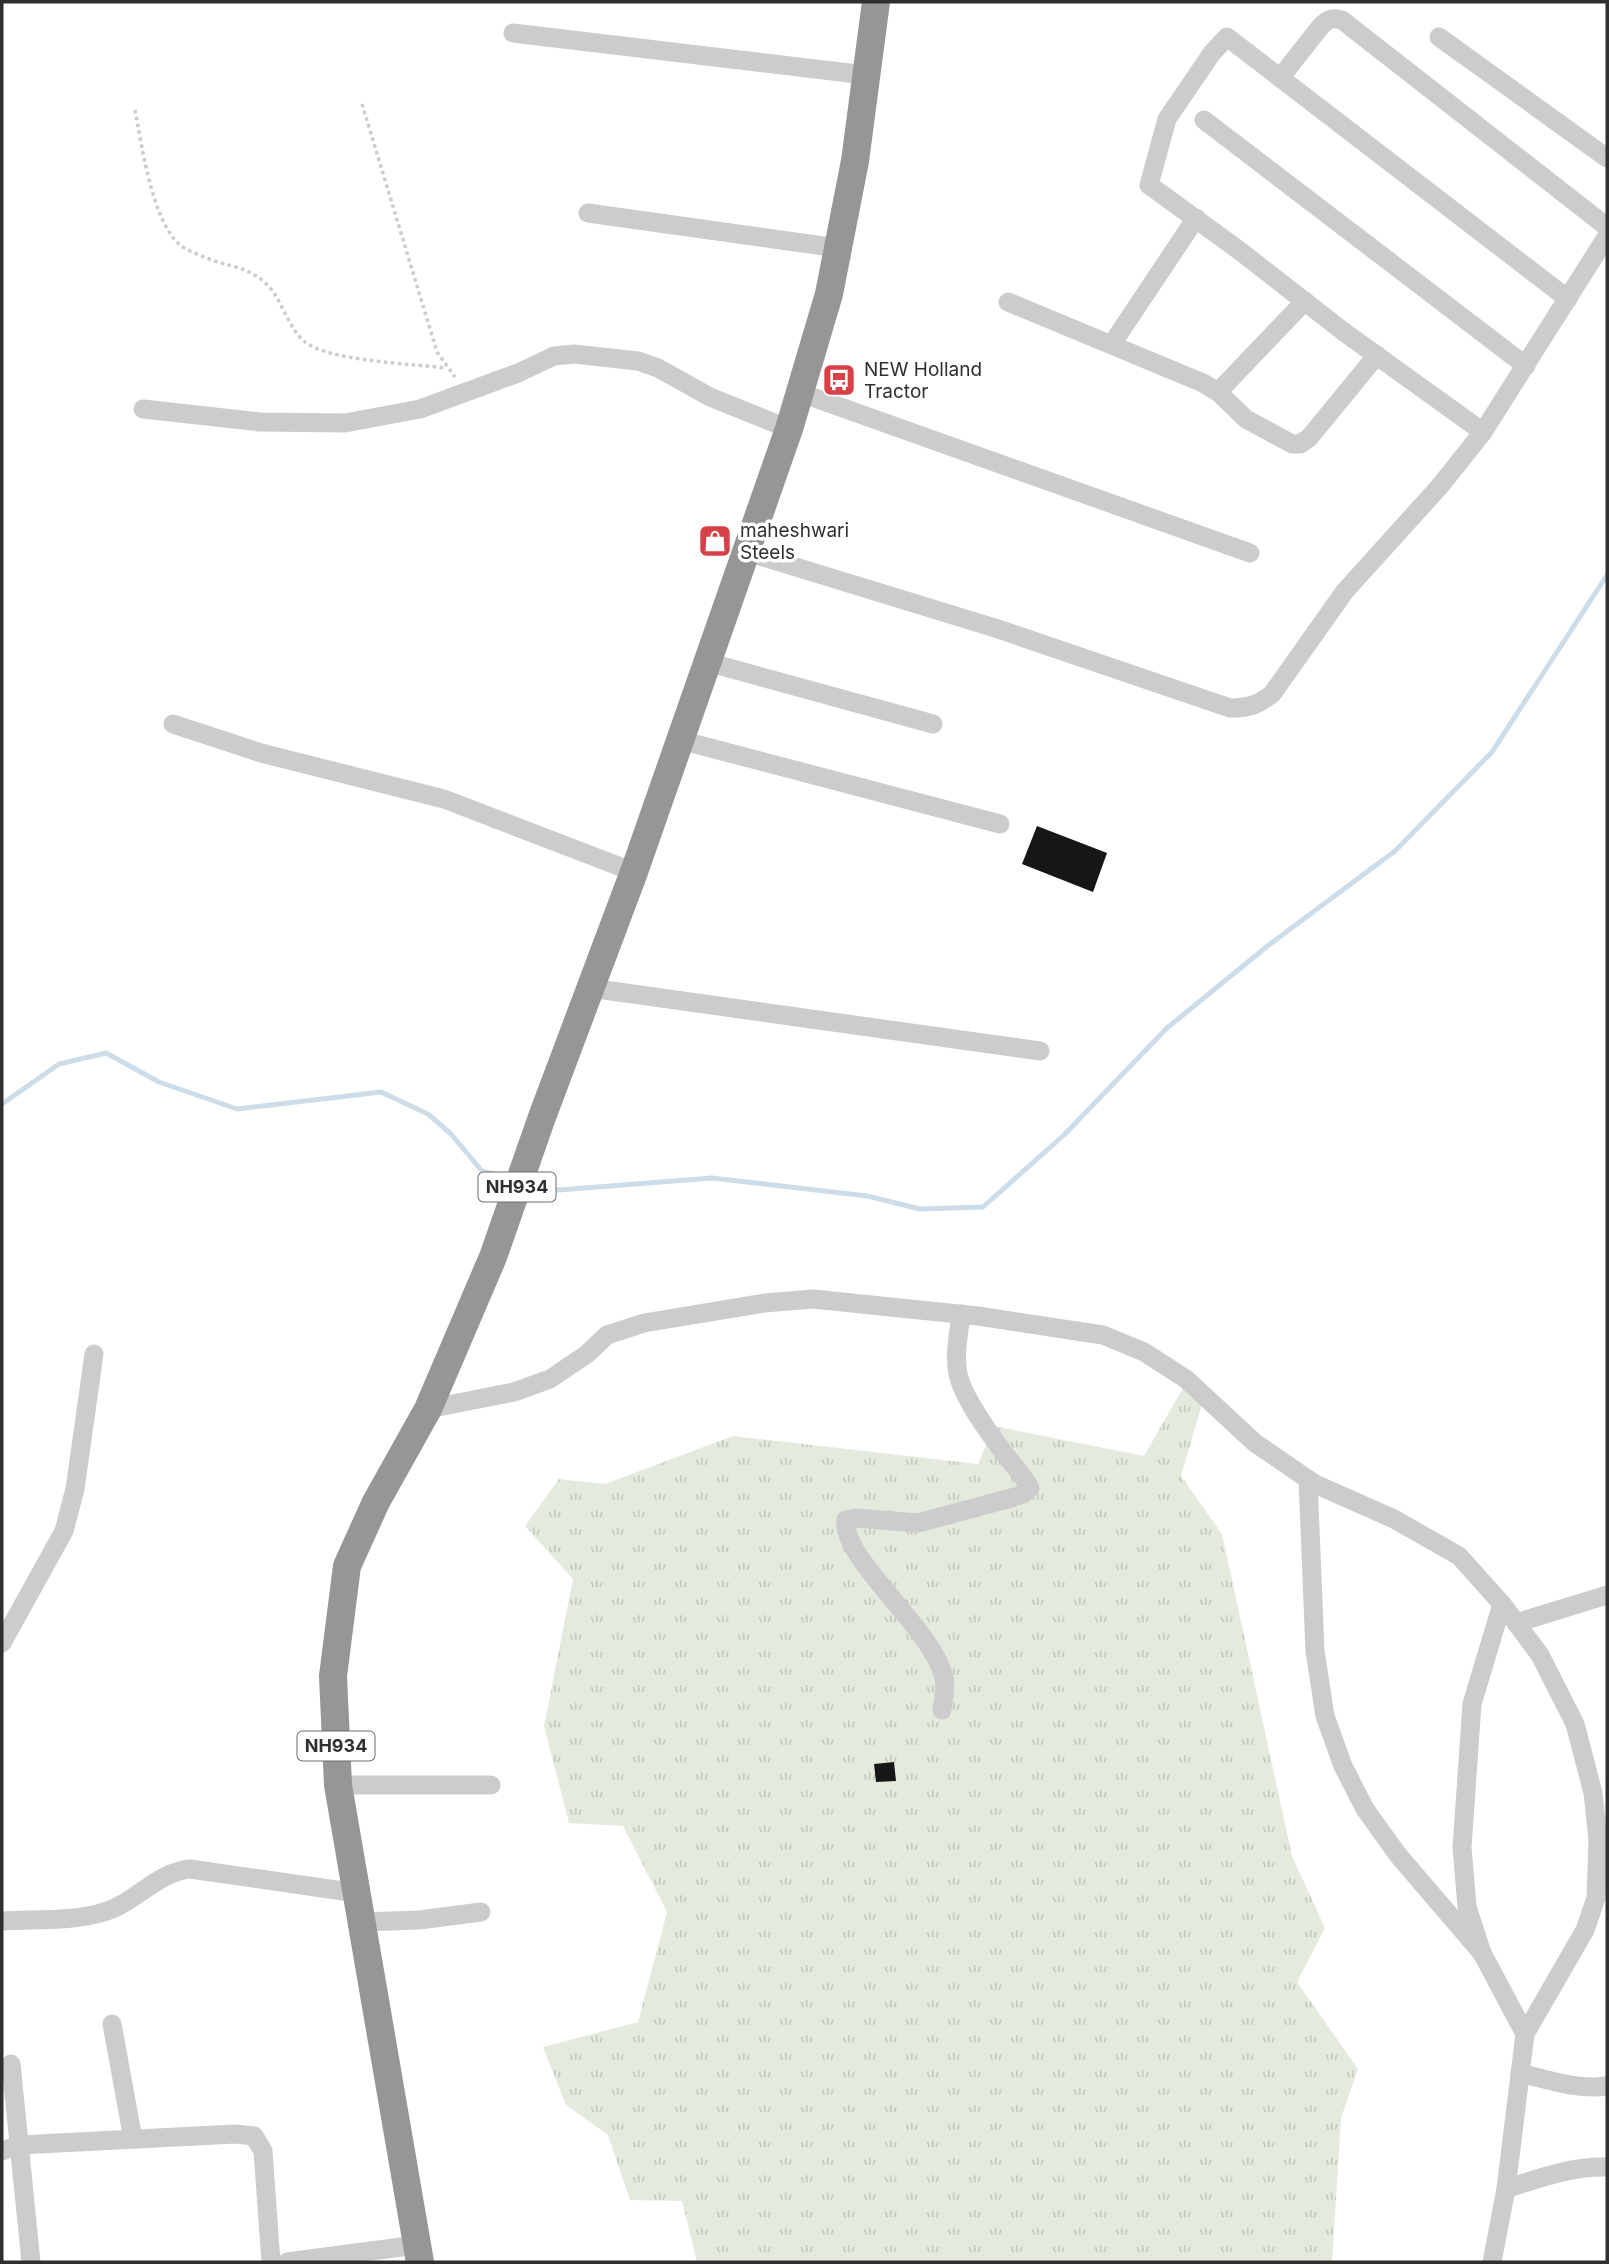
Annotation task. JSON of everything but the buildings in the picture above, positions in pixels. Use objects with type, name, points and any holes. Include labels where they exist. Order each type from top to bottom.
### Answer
[{"type":"highway","name":"NH934","points":[[419,2253],[338,1785],[333,1676],[347,1566],[376,1502],[428,1409],[493,1257],[542,1117],[634,872],[789,429],[828,294],[838,248],[855,161],[876,2]]},
{"type":"street","points":[[1280,78],[1328,19],[1342,20],[1607,227]]},
{"type":"street","points":[[513,33],[866,75]]},
{"type":"street","points":[[1483,432],[1149,185],[1167,118],[1212,53],[1227,37],[1568,299]]},
{"type":"street","points":[[1439,37],[1607,158]]},
{"type":"street","points":[[1204,120],[1526,366]]},
{"type":"street","points":[[588,212],[838,248]]},
{"type":"street","points":[[1112,344],[1196,218]]},
{"type":"street","points":[[747,552],[995,628],[1230,708],[1258,705],[1272,694],[1353,581],[1440,486],[1483,432],[1607,236]]},
{"type":"street","points":[[1218,392],[1305,301]]},
{"type":"street","points":[[1008,302],[1203,383],[1218,392],[1246,419],[1292,444],[1300,444],[1309,438],[1377,355]]},
{"type":"street","points":[[142,410],[260,422],[345,423],[419,409],[518,373],[554,356],[574,354],[638,361],[658,368],[710,397],[789,429]]},
{"type":"street","points":[[801,393],[1250,553]]},
{"type":"street","points":[[707,662],[933,724]]},
{"type":"street","points":[[173,723],[261,753],[444,799],[634,872]]},
{"type":"street","points":[[680,740],[1000,824]]},
{"type":"street","points":[[590,988],[1040,1051]]},
{"type":"street","points":[[428,1409],[514,1392],[550,1379],[587,1354],[607,1335],[644,1323],[764,1303],[813,1299],[961,1314],[1103,1335],[1144,1352],[1186,1380],[1255,1443],[1308,1479],[1394,1519],[1459,1556],[1502,1604],[1540,1655],[1575,1724],[1602,1838],[1596,1898],[1585,1930],[1525,2034],[1506,2189],[1492,2262]]},
{"type":"street","points":[[942,1710],[944,1680],[932,1648],[883,1589],[853,1547],[845,1528],[846,1520],[856,1518],[918,1522],[1011,1498],[1030,1488],[968,1399],[958,1374],[957,1349],[961,1314]]},
{"type":"street","points":[[2,1643],[64,1531],[75,1489],[94,1354]]},
{"type":"street","points":[[1308,1479],[1315,1651],[1325,1716],[1343,1766],[1365,1809],[1398,1855],[1482,1953]]},
{"type":"street","points":[[1517,1623],[1607,1595]]},
{"type":"street","points":[[1502,1604],[1472,1704],[1462,1847],[1467,1907],[1482,1953],[1525,2034]]},
{"type":"street","points":[[338,1785],[491,1785]]},
{"type":"street","points":[[2,1921],[80,1917],[105,1912],[177,1870],[190,1869],[357,1893]]},
{"type":"street","points":[[362,1922],[419,1920],[481,1912]]},
{"type":"street","points":[[112,2024],[133,2139]]},
{"type":"street","points":[[10,2064],[10,2148],[31,2262]]},
{"type":"street","points":[[1520,2074],[1570,2084],[1607,2086]]},
{"type":"street","points":[[10,2148],[133,2139],[235,2134],[254,2136],[263,2151],[271,2262]]},
{"type":"street","points":[[1506,2189],[1553,2173],[1590,2166],[1607,2166]]},
{"type":"street","points":[[288,2262],[419,2253]]},
{"type":"path","points":[[362,104],[437,352],[455,378],[484,385]]},
{"type":"path","points":[[135,110],[154,198],[167,229],[181,246],[207,259],[235,265],[264,281],[288,321],[306,343],[329,354],[446,368]]},
{"type":"green space","points":[[1183,1388],[1203,1401],[1181,1476],[1222,1534],[1292,1856],[1325,1928],[1297,1982],[1358,2069],[1341,2118],[1332,2262],[697,2262],[682,2201],[630,2200],[608,2135],[566,2105],[543,2047],[638,2022],[667,1912],[623,1826],[569,1823],[544,1726],[573,1579],[525,1526],[559,1479],[605,1484],[733,1436],[978,1464],[994,1426],[1144,1456]]},
{"type":"waterway","points":[[527,1182],[559,1190],[712,1178],[867,1196],[920,1209],[983,1207],[1064,1135],[1167,1028],[1270,944],[1395,851],[1492,752],[1607,575]]},
{"type":"waterway","points":[[2,1104],[59,1064],[106,1053],[159,1082],[237,1109],[381,1092],[428,1114],[451,1134],[482,1171],[511,1178]]},
{"type":"place","name":"NEW Holland Tractor","points":[[839,380]]},
{"type":"place","name":"maheshwari Steels","points":[[715,541]]}]
